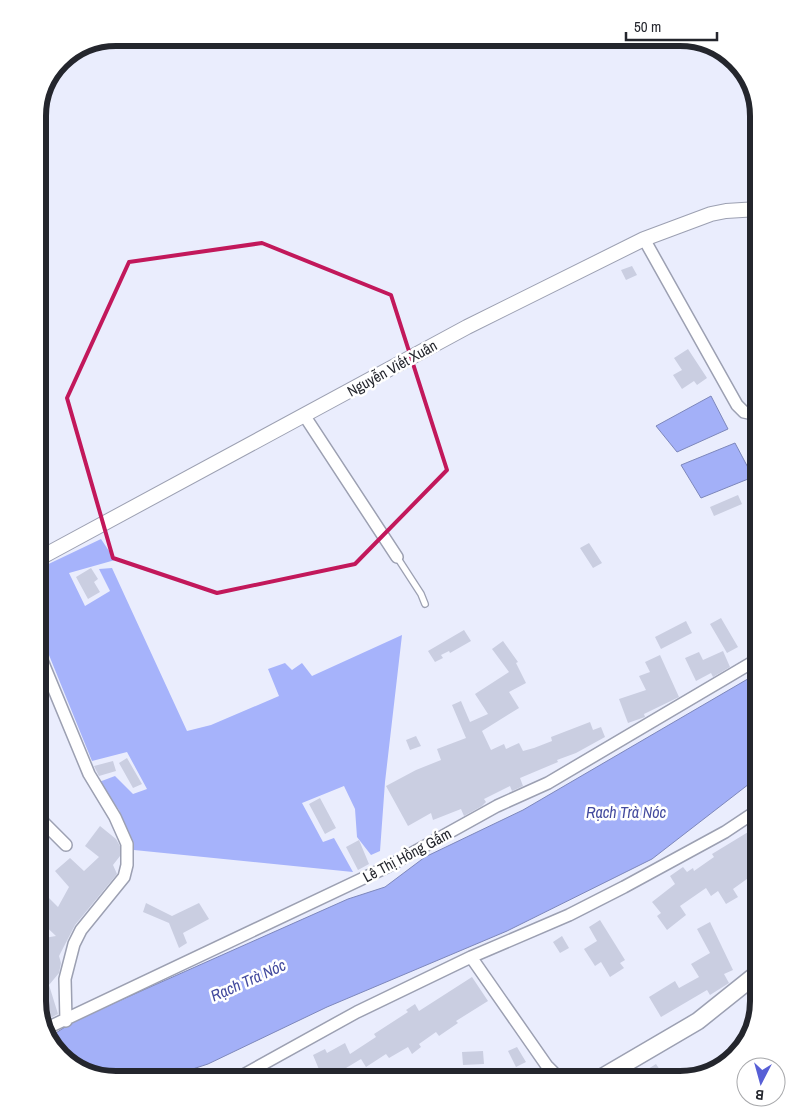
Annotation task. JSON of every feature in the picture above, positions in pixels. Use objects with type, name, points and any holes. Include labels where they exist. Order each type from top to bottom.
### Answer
[{"type":"main road","points":[[624,1071],[750,986]]},
{"type":"street","name":"Nguyễn Viết Xuân","points":[[46,555],[467,327],[644,239],[711,214],[750,210]]},
{"type":"street","points":[[644,239],[737,405],[744,412],[750,413]]},
{"type":"street","points":[[304,415],[397,556]]},
{"type":"street","name":"Lê Thị Hồng Gấm","points":[[52,1026],[387,867],[497,806],[548,782],[750,664]]},
{"type":"street","points":[[46,670],[89,774],[115,817],[127,844],[127,866],[124,877],[81,930],[74,944],[65,979],[66,1021]]},
{"type":"street","points":[[250,1071],[356,1012],[592,903],[725,832],[750,815]]},
{"type":"street","points":[[46,825],[66,845]]},
{"type":"street","points":[[471,958],[547,1066],[553,1071]]},
{"type":"lane","points":[[397,556],[421,594],[425,604]]},
{"type":"highlighted area","points":[[262,243],[391,295],[447,470],[355,564],[217,593],[113,558],[67,398],[129,262]]},
{"type":"shaded area","points":[[101,539],[115,560],[69,573],[85,606],[110,591],[99,569],[112,568],[187,731],[211,725],[279,696],[268,669],[285,663],[292,670],[302,663],[312,676],[402,635],[385,782],[380,851],[371,855],[357,837],[355,809],[344,786],[302,803],[323,842],[334,838],[353,872],[134,850],[119,810],[99,782],[115,776],[133,794],[147,789],[127,752],[92,761],[46,648],[46,565]]},
{"type":"water","points":[[711,396],[728,429],[677,452],[656,426]]},
{"type":"water","points":[[735,443],[750,471],[750,478],[701,498],[681,465]]},
{"type":"water","name":"Rạch Trà Nóc","points":[[750,678],[750,783],[652,859],[507,931],[327,1007],[208,1064],[187,1071],[112,1071],[98,1068],[74,1056],[56,1036],[55,1034],[76,1020],[348,899],[385,887],[425,857],[523,810]]},
{"type":"building","points":[[747,230],[750,230],[750,251],[748,251]]},
{"type":"building","points":[[632,266],[637,275],[626,280],[621,270]]},
{"type":"building","points":[[688,349],[707,378],[697,385],[694,381],[682,389],[673,375],[682,370],[674,358]]},
{"type":"building","points":[[738,495],[742,504],[714,516],[710,507]]},
{"type":"building","points":[[589,543],[602,563],[593,568],[580,548]]},
{"type":"building","points":[[91,568],[98,579],[94,582],[100,592],[88,599],[76,577]]},
{"type":"building","points":[[721,618],[738,647],[727,653],[710,624]]},
{"type":"building","points":[[686,621],[692,633],[661,649],[655,637]]},
{"type":"building","points":[[464,630],[471,641],[450,653],[449,651],[441,655],[443,658],[435,662],[428,651]]},
{"type":"building","points":[[503,641],[518,662],[516,663],[526,683],[509,692],[519,708],[482,731],[491,750],[504,744],[506,749],[519,743],[523,751],[534,748],[552,741],[551,737],[590,722],[593,730],[601,727],[605,737],[576,753],[557,760],[558,762],[520,778],[523,786],[512,791],[510,786],[484,799],[486,802],[482,806],[464,816],[461,809],[433,820],[431,813],[408,826],[386,786],[416,770],[441,760],[437,749],[466,738],[452,705],[461,701],[470,722],[488,714],[475,694],[509,672],[492,649]]},
{"type":"building","points":[[723,651],[730,667],[713,677],[711,673],[696,681],[685,658],[699,652],[703,660]]},
{"type":"building","points":[[660,655],[679,697],[644,714],[645,717],[628,723],[619,699],[646,690],[639,676],[650,672],[645,662]]},
{"type":"building","points":[[416,736],[421,746],[410,750],[406,740]]},
{"type":"building","points":[[127,758],[142,784],[133,788],[119,763]]},
{"type":"building","points":[[113,761],[116,771],[99,776],[94,766]]},
{"type":"building","points":[[320,798],[336,828],[325,834],[309,804]]},
{"type":"building","points":[[100,826],[116,839],[120,846],[120,856],[113,865],[117,874],[75,925],[59,956],[61,963],[59,973],[49,985],[58,1014],[49,1019],[46,1000],[46,938],[56,936],[46,927],[46,900],[48,897],[58,907],[69,887],[55,871],[70,858],[84,871],[99,857],[85,846]]},
{"type":"building","points":[[750,831],[750,877],[733,889],[738,897],[726,904],[718,891],[711,896],[706,888],[680,906],[686,915],[667,930],[657,916],[661,913],[652,902],[675,884],[670,876],[683,867],[687,872],[693,868],[694,871],[714,857],[712,854]]},
{"type":"building","points":[[359,840],[369,864],[358,870],[346,847]]},
{"type":"building","points":[[146,903],[172,916],[199,903],[209,919],[183,933],[187,943],[179,948],[169,923],[143,912]]},
{"type":"building","points":[[600,920],[625,960],[620,963],[624,968],[610,977],[601,962],[595,966],[584,949],[597,941],[589,927]]},
{"type":"building","points":[[710,922],[733,970],[724,974],[729,983],[710,995],[707,990],[661,1017],[649,997],[675,981],[679,988],[699,977],[691,964],[710,953],[697,929]]},
{"type":"building","points":[[562,936],[569,948],[560,953],[553,942]]},
{"type":"building","points":[[472,977],[488,1001],[456,1021],[458,1023],[439,1036],[436,1032],[419,1044],[421,1047],[412,1054],[408,1047],[389,1058],[386,1054],[366,1067],[361,1059],[341,1071],[320,1071],[313,1055],[325,1049],[327,1053],[345,1043],[350,1054],[376,1037],[374,1034],[408,1012],[406,1010],[415,1004],[419,1011]]},
{"type":"building","points":[[517,1047],[526,1062],[516,1067],[508,1051]]},
{"type":"building","points":[[483,1051],[484,1064],[463,1065],[462,1052]]},
{"type":"building","points":[[656,1064],[661,1071],[649,1071],[648,1069]]}]
